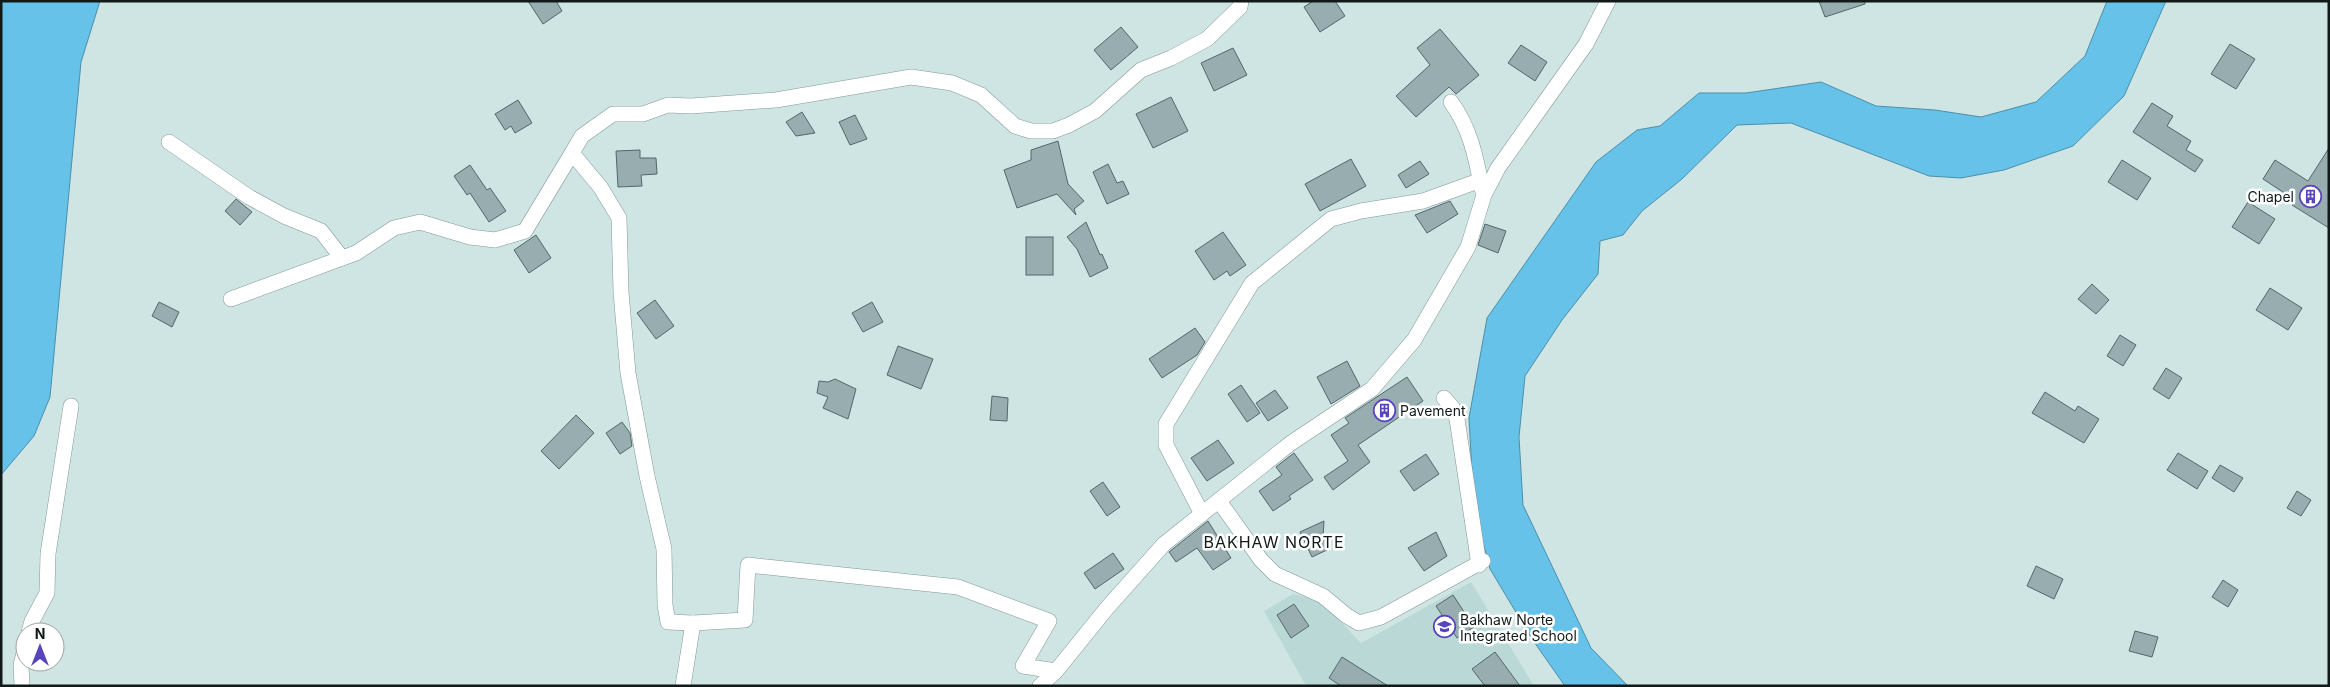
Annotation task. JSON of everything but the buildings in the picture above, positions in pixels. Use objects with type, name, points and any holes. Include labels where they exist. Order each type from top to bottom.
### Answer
[{"type":"street","points":[[231,299],[356,253],[394,228],[420,222],[470,237],[495,240],[525,231],[582,136],[612,114],[643,114],[668,105],[691,106],[776,100],[911,77],[952,83],[981,95],[1015,126],[1031,131],[1053,130],[1070,125],[1095,111],[1140,70],[1171,58],[1207,39],[1240,7],[1241,1]]},
{"type":"street","points":[[1040,686],[1056,671],[1107,608],[1164,544],[1291,443],[1372,388],[1414,340],[1468,247],[1482,188],[1586,44],[1608,1]]},
{"type":"street","points":[[1451,102],[1462,116],[1469,133],[1482,188]]},
{"type":"street","points":[[170,142],[248,197],[284,216],[321,231],[342,258]]},
{"type":"street","points":[[572,153],[601,188],[619,218],[621,292],[628,373],[647,476],[664,549],[665,605],[668,622],[693,623],[744,620],[748,565],[958,587],[1049,621],[1023,666],[1056,671]]},
{"type":"street","points":[[1202,514],[1166,445],[1166,424],[1252,283],[1331,219],[1361,211],[1423,201],[1482,188]]},
{"type":"street","points":[[1219,501],[1260,560],[1275,574],[1323,596],[1347,616],[1359,623],[1380,617],[1481,563],[1457,419],[1452,407],[1444,398]]},
{"type":"street","points":[[32,622],[47,593],[48,554],[71,406]]},
{"type":"street","points":[[683,686],[693,623]]},
{"type":"street","points":[[21,672],[22,686]]},
{"type":"shaded area","name":"Bakhaw Norte Integrated School","points":[[1471,582],[1534,686],[1306,686],[1264,611],[1293,594],[1321,601],[1361,643]]},
{"type":"water","points":[[1,1],[100,1],[81,62],[50,397],[34,436],[1,475]]},
{"type":"water","points":[[2107,1],[2166,1],[2124,96],[2073,146],[2004,170],[1961,178],[1929,176],[1791,123],[1737,125],[1682,179],[1642,211],[1623,235],[1600,241],[1598,274],[1562,320],[1525,376],[1519,437],[1523,505],[1591,648],[1628,686],[1565,686],[1532,639],[1490,569],[1474,508],[1469,418],[1487,318],[1596,162],[1637,130],[1660,126],[1699,93],[1746,93],[1821,82],[1876,106],[1935,110],[1981,117],[2036,102],[2085,56]]},
{"type":"place","name":"Chapel","points":[[2310,196]]},
{"type":"place","name":"Pavement","points":[[1384,410]]},
{"type":"place","name":"Bakhaw Norte Integrated School","points":[[1444,627]]},
{"type":"district","name":"BAKHAW NORTE","points":[[1274,542]]}]
